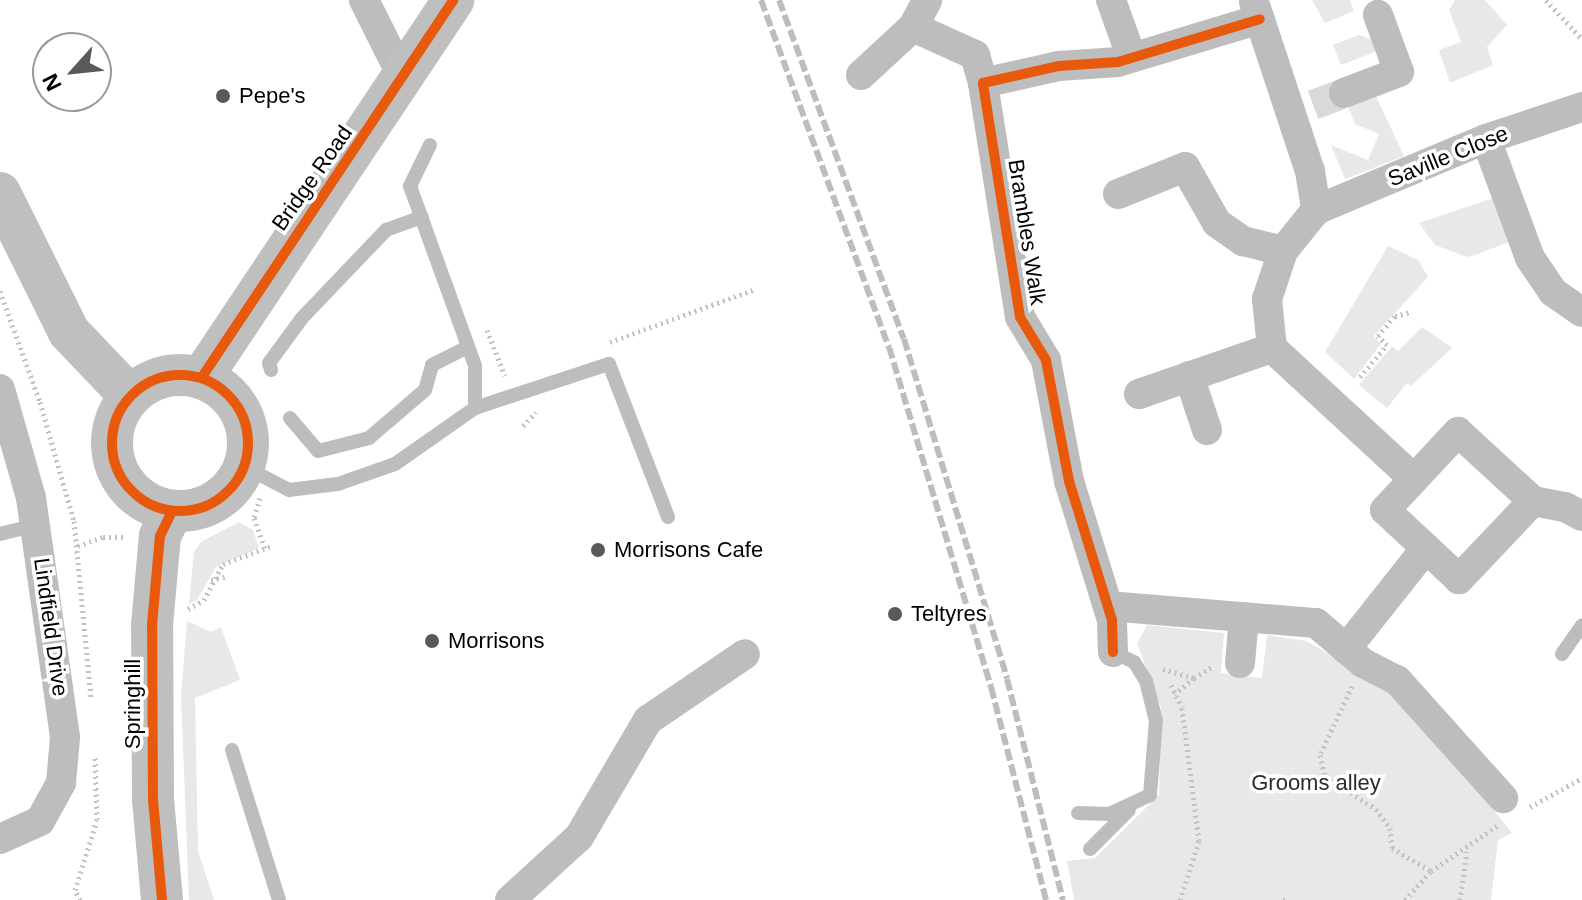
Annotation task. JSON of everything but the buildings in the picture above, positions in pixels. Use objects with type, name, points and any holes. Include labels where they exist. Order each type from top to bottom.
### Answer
[{"type":"street","points":[[364,0],[403,78]]},
{"type":"street","name":"Bridge Road","points":[[202,377],[453,0]]},
{"type":"street","points":[[1111,0],[1124,59]]},
{"type":"street","points":[[983,83],[1059,66],[1124,59],[1257,9],[1301,110],[1316,210]]},
{"type":"street","points":[[861,75],[920,14]]},
{"type":"street","name":"Brambles Walk","points":[[920,14],[975,55],[983,83],[1020,317],[1046,360],[1069,481],[1087,531],[1093,571],[1108,606],[1113,652]]},
{"type":"street","points":[[1344,93],[1399,72],[1378,15]]},
{"type":"street","name":"Saville Close","points":[[1272,348],[1267,299],[1283,251],[1316,210],[1486,139],[1582,107]]},
{"type":"street","points":[[1486,139],[1530,258],[1553,292],[1582,312]]},
{"type":"street","points":[[1118,194],[1185,167],[1217,223],[1243,241],[1283,251]]},
{"type":"street","points":[[0,193],[69,332],[130,396]]},
{"type":"street","points":[[1139,394],[1272,348],[1414,479]]},
{"type":"street","points":[[163,376],[202,377],[237,404],[246,423],[245,467],[216,502],[172,511],[134,493],[113,456],[112,434],[130,396],[163,376]]},
{"type":"street","points":[[1189,376],[1207,430]]},
{"type":"street","name":"Lindfield Drive","points":[[0,389],[15,429],[35,525],[61,690],[61,783],[40,821],[0,839]]},
{"type":"street","points":[[1533,501],[1459,579],[1385,510],[1458,432],[1533,501],[1565,507],[1582,516]]},
{"type":"street","name":"Springhill","points":[[162,900],[153,800],[152,625],[160,536],[172,511]]},
{"type":"street","points":[[1354,656],[1426,548]]},
{"type":"street","points":[[1108,606],[1316,623],[1354,656],[1397,680],[1509,811]]},
{"type":"street","points":[[1240,663],[1244,617]]},
{"type":"street","points":[[510,900],[579,837],[648,720],[745,654]]},
{"type":"lane","points":[[430,145],[410,186],[475,366],[475,408]]},
{"type":"lane","points":[[271,370],[269,363],[302,318],[386,230],[422,217]]},
{"type":"lane","points":[[290,418],[318,451],[369,438],[425,390],[432,365],[468,347]]},
{"type":"lane","points":[[245,467],[289,490],[338,484],[395,464],[475,408],[609,364],[668,517]]},
{"type":"lane","points":[[0,534],[35,525]]},
{"type":"lane","points":[[1562,654],[1582,625]]},
{"type":"lane","points":[[1078,813],[1109,814],[1132,806],[1150,795],[1156,721],[1146,681],[1134,662],[1113,652]]},
{"type":"lane","points":[[232,750],[279,900]]},
{"type":"lane","points":[[1090,849],[1132,806]]},
{"type":"path","points":[[1546,0],[1582,39]]},
{"type":"path","points":[[601,346],[756,289]]},
{"type":"path","points":[[1360,377],[1387,345],[1378,336],[1395,316],[1411,312]]},
{"type":"path","points":[[482,317],[508,380]]},
{"type":"path","points":[[523,426],[530,414],[546,409]]},
{"type":"path","points":[[184,612],[204,600],[210,581],[223,564],[268,547],[254,518]]},
{"type":"path","points":[[78,546],[103,537]]},
{"type":"path","points":[[210,581],[228,576]]},
{"type":"path","points":[[1354,656],[1320,755],[1325,777],[1376,809],[1390,828],[1392,848],[1431,871]]},
{"type":"path","points":[[1163,669],[1194,678],[1175,694]]},
{"type":"path","points":[[1405,900],[1431,871],[1467,850],[1509,811],[1582,778]]},
{"type":"path","points":[[1460,900],[1467,850]]},
{"type":"green space","points":[[1312,0],[1350,0],[1354,11],[1325,23]]},
{"type":"green space","points":[[1455,0],[1485,0],[1507,25],[1487,47],[1493,65],[1450,83],[1439,50],[1461,42],[1449,10]]},
{"type":"green space","points":[[1359,35],[1376,41],[1380,50],[1341,65],[1333,45]]},
{"type":"green space","points":[[1376,96],[1404,156],[1345,179],[1331,145],[1368,160],[1379,134],[1355,124],[1346,102]]},
{"type":"green space","points":[[1493,198],[1509,242],[1475,255],[1467,257],[1435,245],[1419,223]]},
{"type":"green space","points":[[1388,246],[1418,260],[1428,277],[1374,336],[1381,344],[1354,379],[1325,352]]},
{"type":"green space","points":[[1422,327],[1452,348],[1411,386],[1407,383],[1387,408],[1359,385],[1392,346],[1398,351]]},
{"type":"green space","points":[[239,522],[253,530],[259,548],[216,567],[197,600],[189,604],[194,552],[201,542]]},
{"type":"green space","points":[[187,621],[211,632],[221,627],[240,680],[195,698],[198,851],[214,900],[189,900],[181,696]]},
{"type":"green space","name":"Grooms alley","points":[[1147,625],[1224,633],[1221,673],[1262,678],[1267,635],[1306,641],[1384,685],[1451,756],[1512,833],[1498,840],[1491,900],[1074,900],[1067,861],[1095,858],[1159,795],[1161,708],[1137,643]]},
{"type":"tunnel","points":[[1313,105],[1344,93]]},
{"type":"railway","points":[[761,0],[889,347],[991,687],[1046,900]]},
{"type":"railway","points":[[779,0],[904,339],[1007,679],[1063,900]]},
{"type":"cycle path","points":[[202,377],[453,0]]},
{"type":"cycle path","points":[[1113,652],[1112,620],[1069,481],[1046,360],[1020,317],[983,83],[1059,66],[1118,62],[1260,19]]},
{"type":"cycle path","points":[[180,375],[206,380],[228,395],[243,417],[248,443],[243,469],[228,491],[206,506],[180,511],[154,506],[132,491],[117,469],[112,443],[117,417],[132,395],[154,380],[180,375]]},
{"type":"cycle path","points":[[162,900],[153,800],[152,625],[160,536],[172,511]]},
{"type":"place","name":"Pepe's","points":[[223,96]]},
{"type":"place","name":"Morrisons Cafe","points":[[598,550]]},
{"type":"place","name":"Teltyres","points":[[895,614]]},
{"type":"place","name":"Morrisons","points":[[432,641]]}]
